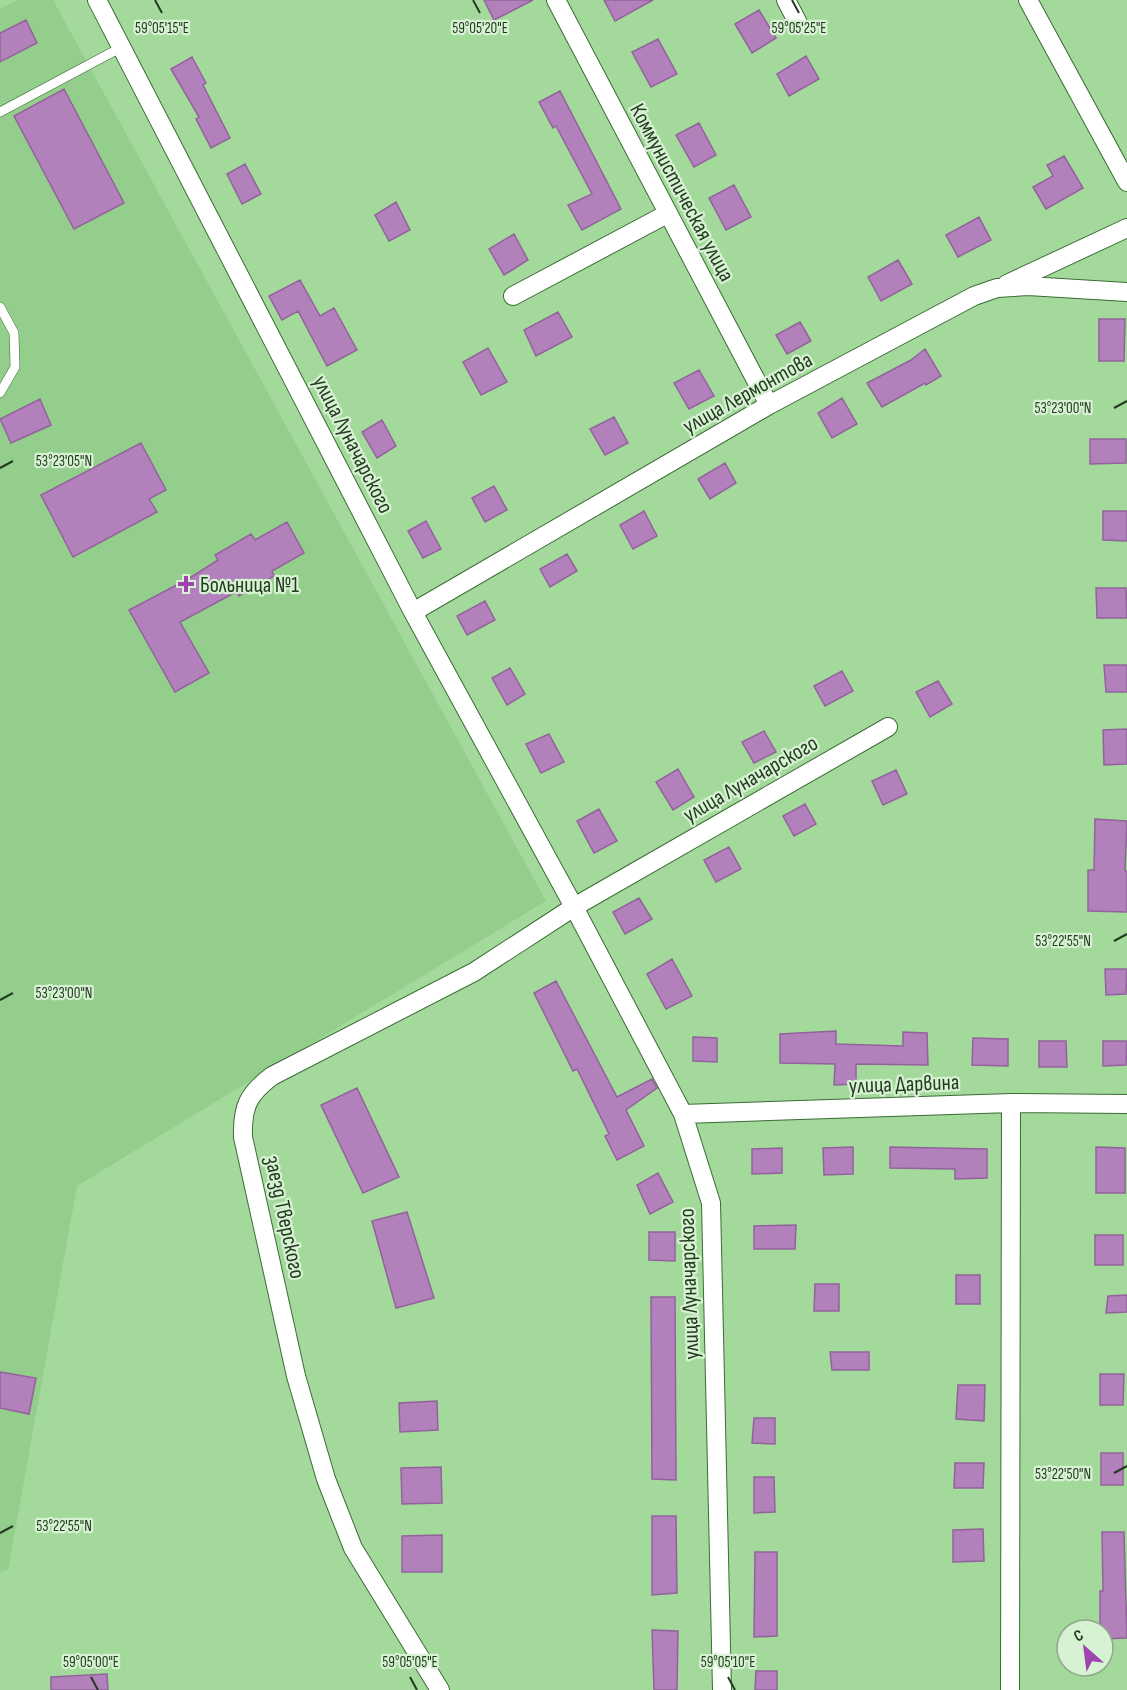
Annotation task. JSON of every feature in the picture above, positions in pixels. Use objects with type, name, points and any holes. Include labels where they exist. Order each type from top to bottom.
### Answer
[{"type":"street","name":"улица Луначарского","points":[[98,0],[413,612],[574,907],[682,1114],[711,1203],[722,1690]]},
{"type":"street","name":"Коммунистическая улица","points":[[556,0],[769,405]]},
{"type":"street","points":[[786,0],[798,23]]},
{"type":"street","points":[[1028,0],[1127,182]]},
{"type":"street","points":[[513,296],[667,214]]},
{"type":"street","points":[[998,288],[1127,228]]},
{"type":"street","name":"улица Лермонтова","points":[[413,612],[769,405],[974,296],[998,288],[1028,286],[1127,292]]},
{"type":"street","name":"улица Луначарского","points":[[574,907],[888,727]]},
{"type":"street","name":"заезд Тверского","points":[[440,1690],[353,1548],[326,1479],[296,1376],[243,1137],[242,1119],[247,1101],[257,1087],[272,1076],[474,972],[574,907]]},
{"type":"street","points":[[1010,1690],[1011,1103]]},
{"type":"street","name":"улица Дарвина","points":[[682,1114],[1011,1103],[1127,1104]]},
{"type":"lane","points":[[0,112],[122,47]]},
{"type":"lane","points":[[0,307],[14,333],[15,367],[0,393]]},
{"type":"shaded area","name":"Больница №1","points":[[17,0],[53,0],[546,901],[77,1186],[8,1570],[0,1572],[0,9]]},
{"type":"building","points":[[484,0],[533,0],[494,20]]},
{"type":"building","points":[[604,0],[653,0],[615,21]]},
{"type":"building","points":[[759,10],[776,38],[752,53],[735,24]]},
{"type":"building","points":[[26,20],[37,43],[0,62],[0,33]]},
{"type":"building","points":[[658,39],[677,74],[651,87],[632,52]]},
{"type":"building","points":[[806,56],[819,79],[789,96],[777,74]]},
{"type":"building","points":[[192,57],[206,83],[203,85],[230,138],[211,148],[196,119],[199,117],[171,69]]},
{"type":"building","points":[[64,89],[124,203],[74,229],[14,116]]},
{"type":"building","points":[[560,91],[621,209],[582,230],[568,205],[592,194],[556,126],[553,128],[539,102]]},
{"type":"building","points":[[699,123],[716,155],[694,167],[676,135]]},
{"type":"building","points":[[1064,156],[1083,188],[1046,209],[1033,187],[1053,176],[1047,165]]},
{"type":"building","points":[[245,164],[261,194],[242,204],[227,174]]},
{"type":"building","points":[[734,185],[751,217],[726,230],[709,198]]},
{"type":"building","points":[[396,202],[410,230],[389,241],[375,215]]},
{"type":"building","points":[[979,217],[991,240],[958,257],[946,235]]},
{"type":"building","points":[[514,234],[528,260],[504,275],[489,249]]},
{"type":"building","points":[[898,260],[912,284],[881,301],[868,277]]},
{"type":"building","points":[[300,280],[320,316],[334,308],[357,350],[327,366],[298,311],[282,320],[269,296]]},
{"type":"building","points":[[558,312],[572,337],[536,356],[524,330]]},
{"type":"building","points":[[1099,319],[1125,319],[1124,361],[1099,361]]},
{"type":"building","points":[[800,322],[811,341],[787,354],[776,335]]},
{"type":"building","points":[[488,348],[507,382],[481,395],[463,362]]},
{"type":"building","points":[[925,349],[941,376],[882,407],[867,383],[911,360]]},
{"type":"building","points":[[699,370],[714,396],[689,409],[674,383]]},
{"type":"building","points":[[842,398],[857,424],[832,438],[818,413]]},
{"type":"building","points":[[40,399],[51,425],[11,443],[0,419]]},
{"type":"building","points":[[614,417],[628,443],[605,455],[590,429]]},
{"type":"building","points":[[382,420],[396,446],[377,458],[362,432]]},
{"type":"building","points":[[1090,439],[1126,439],[1126,463],[1090,464]]},
{"type":"building","points":[[141,443],[166,490],[149,499],[157,512],[73,557],[41,495]]},
{"type":"building","points":[[725,463],[736,483],[710,499],[698,479]]},
{"type":"building","points":[[494,486],[507,510],[485,522],[472,498]]},
{"type":"building","points":[[644,511],[657,536],[633,549],[620,525]]},
{"type":"building","points":[[1103,511],[1127,511],[1127,541],[1103,540]]},
{"type":"building","points":[[426,521],[441,549],[423,558],[408,531]]},
{"type":"building","points":[[287,522],[304,553],[272,571],[274,576],[239,596],[236,592],[180,622],[209,673],[175,692],[129,610],[188,579],[218,560],[215,555],[251,534],[255,540]]},
{"type":"building","points":[[567,554],[577,571],[550,587],[540,569]]},
{"type":"building","points":[[1096,588],[1126,588],[1127,618],[1097,618]]},
{"type":"building","points":[[485,601],[495,620],[467,635],[457,616]]},
{"type":"building","points":[[1104,665],[1127,665],[1127,692],[1106,692]]},
{"type":"building","points":[[510,668],[525,694],[507,705],[492,678]]},
{"type":"building","points":[[842,671],[853,691],[825,706],[814,686]]},
{"type":"building","points":[[938,681],[952,704],[930,717],[916,692]]},
{"type":"building","points":[[1127,729],[1127,764],[1104,765],[1103,730]]},
{"type":"building","points":[[764,731],[776,752],[754,763],[742,742]]},
{"type":"building","points":[[549,734],[564,762],[541,773],[526,744]]},
{"type":"building","points":[[678,769],[694,797],[673,810],[656,782]]},
{"type":"building","points":[[896,770],[907,794],[883,805],[872,781]]},
{"type":"building","points":[[805,804],[816,824],[794,836],[783,816]]},
{"type":"building","points":[[599,809],[617,841],[594,853],[577,821]]},
{"type":"building","points":[[1095,819],[1127,821],[1125,871],[1127,871],[1127,912],[1088,911],[1088,870],[1094,870]]},
{"type":"building","points":[[729,847],[741,869],[716,882],[704,860]]},
{"type":"building","points":[[639,898],[652,919],[625,934],[613,912]]},
{"type":"building","points":[[672,959],[692,996],[666,1009],[647,974]]},
{"type":"building","points":[[1105,969],[1127,969],[1126,994],[1106,995]]},
{"type":"building","points":[[556,981],[617,1097],[652,1079],[657,1088],[626,1110],[644,1146],[617,1160],[605,1136],[609,1134],[577,1069],[573,1071],[534,993]]},
{"type":"building","points":[[836,1031],[836,1044],[903,1046],[903,1032],[927,1033],[928,1065],[856,1064],[856,1084],[834,1085],[835,1064],[780,1063],[780,1034]]},
{"type":"building","points":[[693,1037],[717,1038],[717,1062],[693,1061]]},
{"type":"building","points":[[973,1038],[1008,1039],[1008,1066],[972,1065]]},
{"type":"building","points":[[1039,1041],[1066,1041],[1067,1067],[1039,1067]]},
{"type":"building","points":[[1103,1041],[1127,1041],[1126,1065],[1103,1066]]},
{"type":"building","points":[[357,1088],[399,1177],[363,1193],[321,1105]]},
{"type":"building","points":[[853,1147],[853,1174],[824,1175],[823,1148]]},
{"type":"building","points":[[890,1147],[987,1149],[987,1178],[955,1179],[955,1169],[890,1168]]},
{"type":"building","points":[[1096,1147],[1125,1148],[1125,1193],[1096,1193]]},
{"type":"building","points":[[782,1148],[782,1173],[752,1174],[752,1149]]},
{"type":"building","points":[[658,1173],[673,1202],[650,1214],[637,1185]]},
{"type":"building","points":[[407,1212],[434,1298],[396,1308],[372,1221]]},
{"type":"building","points":[[796,1225],[795,1249],[754,1249],[754,1226]]},
{"type":"building","points":[[649,1232],[675,1232],[675,1261],[649,1260]]},
{"type":"building","points":[[1095,1235],[1123,1235],[1123,1265],[1095,1265]]},
{"type":"building","points":[[956,1275],[980,1275],[980,1304],[956,1304]]},
{"type":"building","points":[[815,1284],[839,1284],[839,1311],[814,1311]]},
{"type":"building","points":[[1127,1295],[1127,1312],[1106,1313],[1108,1296]]},
{"type":"building","points":[[651,1297],[675,1297],[676,1480],[652,1479]]},
{"type":"building","points":[[830,1352],[869,1352],[869,1370],[832,1370]]},
{"type":"building","points":[[0,1372],[36,1378],[29,1414],[0,1408]]},
{"type":"building","points":[[1100,1374],[1124,1374],[1123,1405],[1100,1405]]},
{"type":"building","points":[[958,1385],[985,1385],[984,1421],[956,1419]]},
{"type":"building","points":[[437,1401],[438,1430],[400,1432],[399,1403]]},
{"type":"building","points":[[754,1418],[775,1418],[775,1444],[752,1443]]},
{"type":"building","points":[[1101,1453],[1123,1453],[1123,1485],[1101,1485]]},
{"type":"building","points":[[955,1463],[984,1463],[983,1488],[954,1488]]},
{"type":"building","points":[[441,1467],[442,1503],[402,1504],[401,1468]]},
{"type":"building","points":[[754,1477],[774,1477],[775,1512],[754,1513]]},
{"type":"building","points":[[652,1516],[676,1516],[677,1593],[652,1595]]},
{"type":"building","points":[[983,1529],[984,1561],[953,1562],[953,1530]]},
{"type":"building","points":[[1102,1532],[1124,1532],[1127,1638],[1115,1638],[1115,1618],[1100,1618],[1100,1591],[1103,1591]]},
{"type":"building","points":[[442,1535],[442,1572],[402,1572],[402,1536]]},
{"type":"building","points":[[755,1552],[777,1552],[777,1636],[754,1637]]},
{"type":"building","points":[[652,1630],[678,1631],[677,1690],[654,1690]]},
{"type":"building","points":[[756,1671],[777,1671],[777,1690],[755,1690]]},
{"type":"building","points":[[107,1674],[108,1690],[51,1690],[51,1677]]},
{"type":"place","name":"Больница №1","points":[[186,584]]}]
